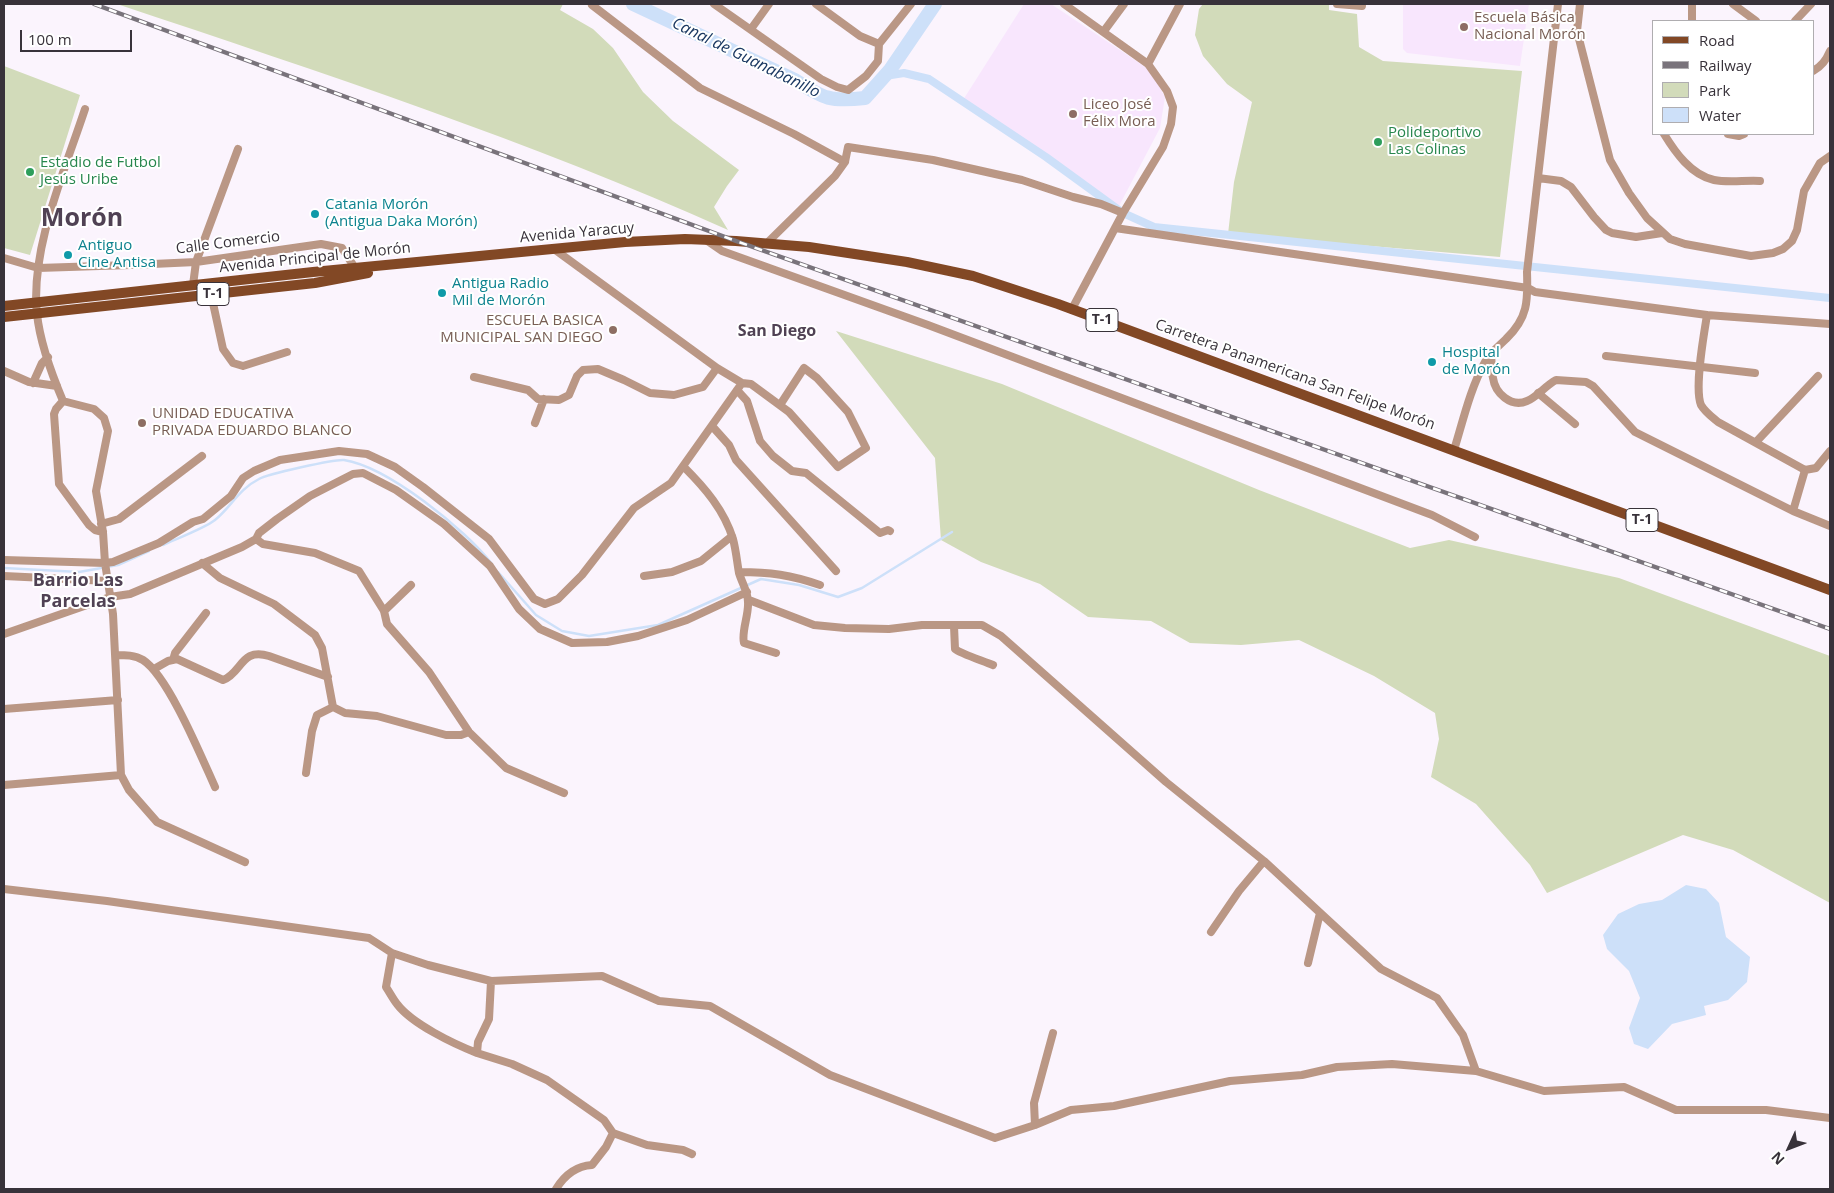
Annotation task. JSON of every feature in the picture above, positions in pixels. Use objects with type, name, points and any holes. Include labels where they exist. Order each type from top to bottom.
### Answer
[{"type":"main road","name":"Carretera Panamericana San Felipe Morón","points":[[736,241],[819,248],[907,262],[973,276],[1072,309],[1830,590]]},
{"type":"main road","name":"Avenida Yaracuy","points":[[420,263],[635,242],[736,241]]},
{"type":"main road","name":"Avenida Principal de Morón","points":[[4,317],[36,307],[194,285],[420,263]]},
{"type":"main road","name":"Avenida Principal de Morón","points":[[4,306],[36,307],[211,294],[314,283],[420,263]]},
{"type":"street","points":[[714,4],[821,79],[848,90],[866,76],[878,61],[879,44],[911,4]]},
{"type":"street","points":[[750,29],[769,4]]},
{"type":"street","points":[[816,4],[860,36],[879,44]]},
{"type":"street","points":[[1064,4],[1148,64],[1167,91],[1173,107],[1172,124],[1163,147],[1123,213],[1072,309]]},
{"type":"street","points":[[1104,31],[1124,4]]},
{"type":"street","points":[[1148,64],[1180,4]]},
{"type":"street","points":[[1337,4],[1362,6]]},
{"type":"street","points":[[1454,450],[1482,367],[1524,318],[1528,288],[1527,272],[1558,4]]},
{"type":"street","points":[[1580,4],[1577,31],[1610,160],[1629,193],[1647,218],[1670,239],[1685,244],[1751,256],[1773,253],[1783,248],[1792,241],[1797,230],[1804,191],[1820,163],[1830,156]]},
{"type":"street","points":[[1692,4],[1692,20]]},
{"type":"street","points":[[1733,4],[1755,20]]},
{"type":"street","points":[[1796,20],[1811,4]]},
{"type":"street","points":[[592,5],[700,88],[794,134],[845,162]]},
{"type":"street","points":[[1814,70],[1825,62],[1830,51]]},
{"type":"street","points":[[85,108],[48,218],[38,268],[36,307],[39,330],[63,401],[94,409],[104,418],[108,431],[96,491],[113,614],[121,775],[129,790],[157,822],[245,862]]},
{"type":"street","points":[[1665,135],[1673,149],[1698,174],[1714,180],[1760,181]]},
{"type":"street","points":[[766,243],[835,176],[845,162],[848,147],[933,160],[1022,180],[1101,204],[1123,213]]},
{"type":"street","points":[[194,285],[196,262],[238,149]]},
{"type":"street","points":[[1538,178],[1561,181],[1572,187],[1594,217],[1606,230],[1612,233],[1636,237],[1662,233]]},
{"type":"street","points":[[1115,228],[1528,288],[1535,292],[1707,315],[1830,324]]},
{"type":"street","points":[[706,240],[722,251],[928,325],[1432,515],[1475,537]]},
{"type":"street","name":"Calle Comercio","points":[[4,258],[38,268],[196,262],[321,244],[342,248],[356,268]]},
{"type":"street","points":[[554,249],[717,368],[739,387],[748,401],[760,441],[773,456],[792,471],[806,473],[880,532],[890,531]]},
{"type":"street","points":[[211,294],[223,349],[226,356],[233,363],[243,366],[287,352]]},
{"type":"street","points":[[1707,315],[1700,366],[1699,396],[1705,411],[1718,422],[1805,470],[1816,468],[1830,451]]},
{"type":"street","points":[[1492,354],[1493,380],[1496,388],[1506,400],[1517,404],[1528,401],[1556,380],[1586,382],[1598,390],[1635,432],[1793,511],[1830,526]]},
{"type":"street","points":[[1606,356],[1755,373]]},
{"type":"street","points":[[34,383],[42,363],[48,358]]},
{"type":"street","points":[[474,377],[528,390],[538,399],[560,400],[570,395],[577,376],[583,370],[598,369],[650,393],[674,395],[703,387],[717,368]]},
{"type":"street","points":[[4,560],[105,566],[159,543],[193,522],[203,519],[231,496],[243,478],[254,471],[280,460],[339,451],[367,454],[395,467],[423,487],[489,539],[534,598],[545,604],[558,599],[582,575],[634,508],[671,483],[739,387],[751,384],[780,405],[838,467],[866,448],[848,412],[818,378],[804,368],[780,405]]},
{"type":"street","points":[[4,371],[34,383],[57,386]]},
{"type":"street","points":[[1756,442],[1818,376]]},
{"type":"street","points":[[1538,393],[1575,424]]},
{"type":"street","points":[[535,423],[544,399]]},
{"type":"street","points":[[63,401],[54,414],[59,484],[89,525],[95,530],[118,519],[202,456]]},
{"type":"street","points":[[712,426],[729,445],[736,460],[836,571]]},
{"type":"street","points":[[684,467],[704,487],[723,514],[732,536],[740,575],[748,600],[748,619],[742,637],[744,643],[776,653]]},
{"type":"street","points":[[1793,511],[1805,470]]},
{"type":"street","points":[[4,634],[110,597],[130,594],[256,539],[259,533],[310,496],[353,474],[363,474],[396,490],[444,524],[490,566],[519,609],[540,629],[572,643],[607,642],[638,636],[687,620],[746,590]]},
{"type":"street","points":[[644,576],[672,572],[701,561],[732,536]]},
{"type":"street","points":[[256,539],[263,544],[315,552],[359,571],[384,611],[387,624],[429,672],[470,732],[506,768],[564,792]]},
{"type":"street","points":[[202,563],[220,578],[274,604],[315,635],[322,648],[333,707]]},
{"type":"street","points":[[740,575],[768,572],[799,578],[820,586]]},
{"type":"street","points":[[4,576],[108,581]]},
{"type":"street","points":[[384,611],[411,585]]},
{"type":"street","points":[[748,600],[814,625],[862,628],[982,625],[1002,636],[1166,782],[1264,861],[1381,968],[1437,998],[1463,1035],[1476,1071]]},
{"type":"street","points":[[172,660],[175,652],[206,613]]},
{"type":"street","points":[[954,626],[955,649],[993,665]]},
{"type":"street","points":[[154,669],[172,660],[181,660],[223,680],[229,677],[249,656],[264,654],[328,677]]},
{"type":"street","points":[[116,655],[142,659],[154,669],[165,685],[215,787]]},
{"type":"street","points":[[4,709],[118,700]]},
{"type":"street","points":[[333,707],[345,713],[377,716],[446,735],[461,735],[470,732]]},
{"type":"street","points":[[306,773],[312,731],[317,715],[333,707]]},
{"type":"street","points":[[4,785],[121,775]]},
{"type":"street","points":[[1211,932],[1264,861]]},
{"type":"street","points":[[4,890],[107,901],[369,938],[392,953],[428,965],[491,981],[602,976],[659,1000],[710,1006],[830,1075],[995,1138],[1035,1125],[1071,1110],[1114,1106],[1230,1081],[1302,1075],[1337,1067],[1392,1064],[1476,1071],[1544,1091],[1624,1087],[1676,1110],[1766,1110],[1830,1118]]},
{"type":"street","points":[[1308,963],[1320,913]]},
{"type":"street","points":[[392,953],[386,987],[397,1005],[414,1019],[455,1045],[477,1054],[512,1064],[547,1080],[604,1120],[613,1133],[647,1145],[682,1150],[692,1154]]},
{"type":"street","points":[[477,1054],[478,1042],[489,1019],[491,981]]},
{"type":"street","points":[[1035,1125],[1034,1103],[1053,1033]]},
{"type":"street","points":[[556,1189],[563,1178],[583,1165],[592,1165],[606,1147],[613,1133]]},
{"type":"shaded area","name":"Liceo José Félix Mora","points":[[1024,4],[1051,4],[1150,70],[1165,97],[1160,128],[1119,206],[963,100]]},
{"type":"shaded area","name":"Escuela Básica Nacional Morón","points":[[1403,4],[1529,4],[1520,66],[1407,53],[1403,49]]},
{"type":"green space","points":[[117,4],[563,4],[560,10],[593,29],[613,48],[643,92],[673,121],[739,170],[714,207],[728,230],[578,167],[502,138],[349,82]]},
{"type":"green space","name":"Polideportivo Las Colinas","points":[[1203,4],[1329,4],[1329,10],[1357,14],[1359,47],[1383,61],[1522,71],[1500,257],[1228,234],[1234,182],[1252,102],[1227,84],[1203,56],[1195,35],[1199,9]]},
{"type":"green space","name":"Estadio de Futbol Jesús Uribe","points":[[4,66],[80,95],[30,255],[4,248]]},
{"type":"green space","points":[[836,331],[1002,384],[1259,490],[1410,548],[1449,540],[1619,578],[1830,656],[1830,903],[1733,850],[1683,835],[1547,893],[1530,865],[1476,804],[1431,777],[1439,739],[1435,713],[1374,676],[1299,640],[1241,645],[1190,643],[1151,621],[1088,617],[1040,584],[981,562],[941,540],[935,458]]},
{"type":"water","points":[[1686,885],[1706,889],[1719,903],[1726,937],[1750,957],[1747,982],[1728,1000],[1704,1006],[1706,1015],[1672,1024],[1648,1049],[1634,1044],[1629,1028],[1640,998],[1629,971],[1607,949],[1603,935],[1618,914],[1639,904],[1662,900]]},
{"type":"waterway","name":"Canal de Guanabanillo","points":[[633,4],[795,80],[821,95],[844,100],[865,98],[890,70],[935,4]]},
{"type":"waterway","points":[[885,76],[904,73],[929,79],[1046,157],[1123,213],[1154,227],[1830,298]]},
{"type":"waterway","points":[[163,545],[198,530],[215,520],[246,488],[259,479],[301,467],[344,460],[362,465],[382,474],[403,487],[464,534],[492,564]]},
{"type":"waterway","points":[[498,572],[536,615],[562,631],[589,636],[658,625],[761,579],[799,585],[838,597],[862,588],[952,532]]},
{"type":"waterway","points":[[4,568],[79,572],[118,565],[149,551]]},
{"type":"railway","points":[[94,4],[736,241],[1830,629]]},
{"type":"place","name":"Escuela Básica Nacional Morón","points":[[1464,27]]},
{"type":"place","name":"Liceo José Félix Mora","points":[[1073,114]]},
{"type":"place","name":"Polideportivo Las Colinas","points":[[1378,142]]},
{"type":"place","name":"Estadio de Futbol Jesús Uribe","points":[[30,172]]},
{"type":"place","name":"Catania Morón (Antigua Daka Morón)","points":[[315,214]]},
{"type":"place","name":"Antiguo Cine Antisa","points":[[68,255]]},
{"type":"place","name":"Antigua Radio Mil de Morón","points":[[442,293]]},
{"type":"place","name":"ESCUELA BASICA MUNICIPAL SAN DIEGO","points":[[613,330]]},
{"type":"place","name":"Hospital de Morón","points":[[1432,362]]},
{"type":"place","name":"UNIDAD EDUCATIVA PRIVADA EDUARDO BLANCO","points":[[142,423]]},
{"type":"district","name":"Morón","points":[[82,219]]},
{"type":"district","name":"San Diego","points":[[777,331]]},
{"type":"district","name":"Barrio Las Parcelas","points":[[78,591]]}]
